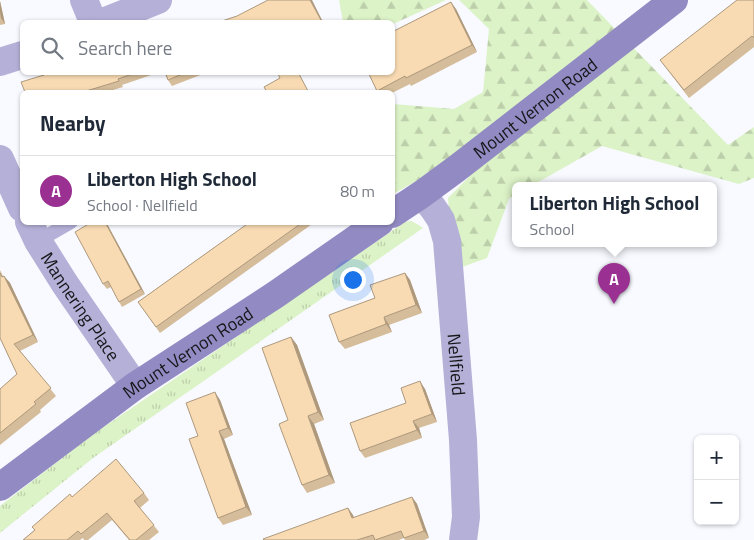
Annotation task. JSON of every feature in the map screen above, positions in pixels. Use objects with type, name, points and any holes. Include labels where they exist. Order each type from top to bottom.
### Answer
[{"type":"street","points":[[84,0],[92,20]]},
{"type":"street","points":[[108,20],[158,0]]},
{"type":"street","name":"Mount Vernon Road","points":[[395,212],[422,194],[674,0]]},
{"type":"street","points":[[0,62],[20,56]]},
{"type":"street","points":[[0,159],[20,204]]},
{"type":"street","name":"Nellfield","points":[[422,194],[441,220],[447,241],[463,440],[466,517],[463,540]]},
{"type":"street","name":"Mount Vernon Road","points":[[0,487],[135,386],[275,295],[376,225]]},
{"type":"street","name":"Mannering Place","points":[[34,232],[65,284],[135,386]]},
{"type":"lane","points":[[34,232],[60,225]]},
{"type":"green space","points":[[339,0],[446,0],[395,23],[395,20],[343,20]]},
{"type":"green space","points":[[459,0],[587,0],[728,145],[754,127],[754,178],[739,184],[602,146],[538,182],[512,182],[512,197],[509,199],[487,258],[462,267],[450,222],[448,198],[469,177],[454,160],[395,193],[395,104],[454,109],[483,92],[489,29]]},
{"type":"green space","points":[[411,221],[423,228],[93,458],[0,533],[0,506],[92,435],[405,222]]},
{"type":"building","points":[[268,0],[310,0],[321,20],[225,20]]},
{"type":"building","points":[[737,0],[754,0],[754,38],[752,36],[684,90],[660,60]]},
{"type":"building","points":[[451,2],[472,45],[406,78],[405,76],[377,90],[369,75],[395,75],[395,30]]},
{"type":"building","points":[[44,75],[129,75],[118,79],[119,81],[90,90],[24,90],[21,82]]},
{"type":"building","points":[[166,75],[180,75],[168,80]]},
{"type":"building","points":[[278,75],[300,75],[307,90],[266,90],[264,87],[280,78]]},
{"type":"building","points":[[87,225],[107,225],[141,289],[119,302],[108,281],[103,284],[75,232]]},
{"type":"building","points":[[246,225],[299,225],[156,327],[138,302]]},
{"type":"building","points":[[0,273],[2,277],[4,276],[33,335],[14,344],[51,388],[34,402],[36,404],[0,433],[0,389],[17,374],[0,338]]},
{"type":"building","points":[[405,273],[416,305],[384,317],[386,324],[339,342],[329,315],[375,298],[370,285]]},
{"type":"building","points":[[291,337],[318,412],[308,416],[329,475],[302,485],[279,424],[288,420],[262,348]]},
{"type":"building","points":[[420,381],[432,414],[413,421],[417,430],[360,451],[350,423],[406,403],[401,388]]},
{"type":"building","points":[[215,392],[228,428],[219,431],[246,507],[218,518],[189,439],[198,436],[186,403]]},
{"type":"building","points":[[116,459],[144,493],[134,501],[154,525],[136,540],[130,540],[107,513],[81,534],[78,531],[67,540],[23,540],[35,530],[32,527],[70,494],[72,497]]},
{"type":"building","points":[[412,497],[424,531],[404,538],[401,531],[375,540],[373,535],[357,540],[263,539],[348,508],[352,518]]},
{"type":"place","name":"Liberton High School","points":[[614,304]]}]
